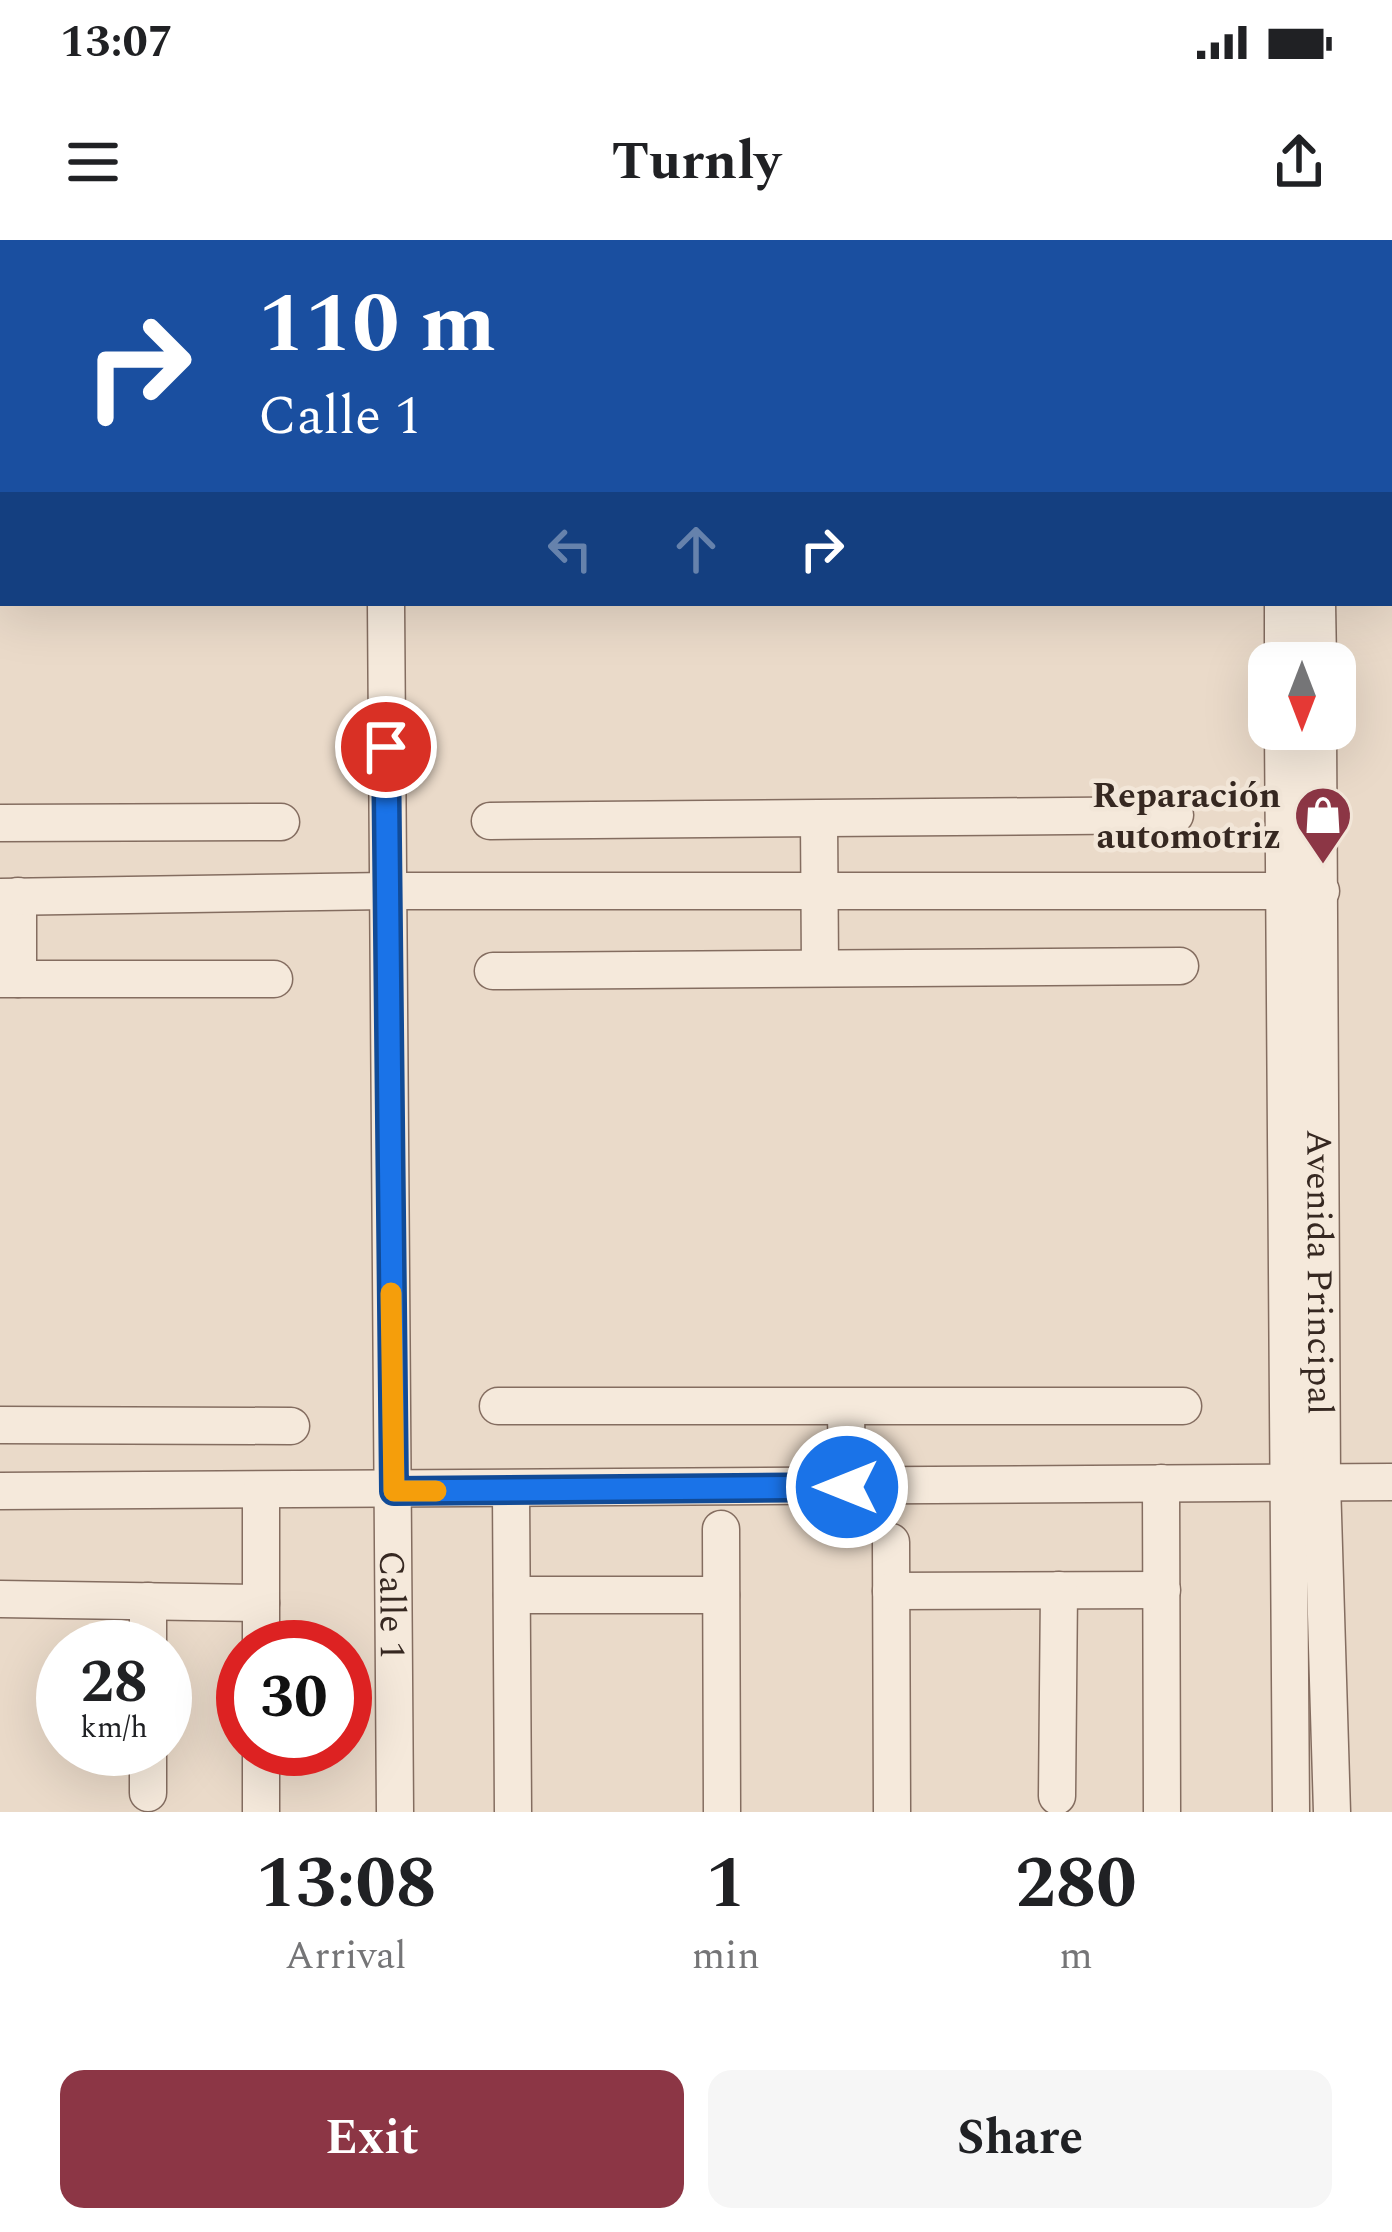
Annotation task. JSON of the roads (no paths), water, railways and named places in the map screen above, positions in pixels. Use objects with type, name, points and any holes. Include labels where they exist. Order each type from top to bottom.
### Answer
[{"type":"street","name":"Calle 1","points":[[386,606],[395,1812]]},
{"type":"street","points":[[1282,606],[1282,642]]},
{"type":"street","points":[[1317,606],[1318,642]]},
{"type":"street","name":"Avenida Principal","points":[[1282,750],[1282,891],[1305,1482],[1332,1812]]},
{"type":"street","name":"Avenida Principal","points":[[1291,1812],[1321,891],[1318,750]]},
{"type":"street","points":[[490,820],[1174,815]]},
{"type":"street","points":[[819,819],[820,968]]},
{"type":"street","points":[[0,824],[280,822]]},
{"type":"street","points":[[274,979],[9,979],[9,897],[386,891],[1321,891]]},
{"type":"street","points":[[493,971],[1180,966]]},
{"type":"street","points":[[498,1406],[846,1410],[1183,1406]]},
{"type":"street","points":[[846,1410],[847,1487]]},
{"type":"street","points":[[291,1426],[17,1425],[18,1491],[1392,1482]]},
{"type":"street","points":[[1162,1483],[1162,1812]]},
{"type":"street","points":[[511,1490],[513,1812]]},
{"type":"street","points":[[261,1491],[261,1620]]},
{"type":"street","points":[[721,1529],[722,1812]]},
{"type":"street","points":[[890,1542],[892,1812]]},
{"type":"street","points":[[1057,1796],[1059,1590]]},
{"type":"street","points":[[891,1591],[1162,1590]]},
{"type":"street","points":[[512,1594],[722,1594]]},
{"type":"street","points":[[0,1599],[261,1603]]},
{"type":"street","points":[[148,1601],[148,1620]]},
{"type":"street","points":[[148,1776],[148,1793]]},
{"type":"street","points":[[261,1776],[261,1812]]},
{"type":"place","name":"Reparación automotriz","points":[[1323,866]]}]
